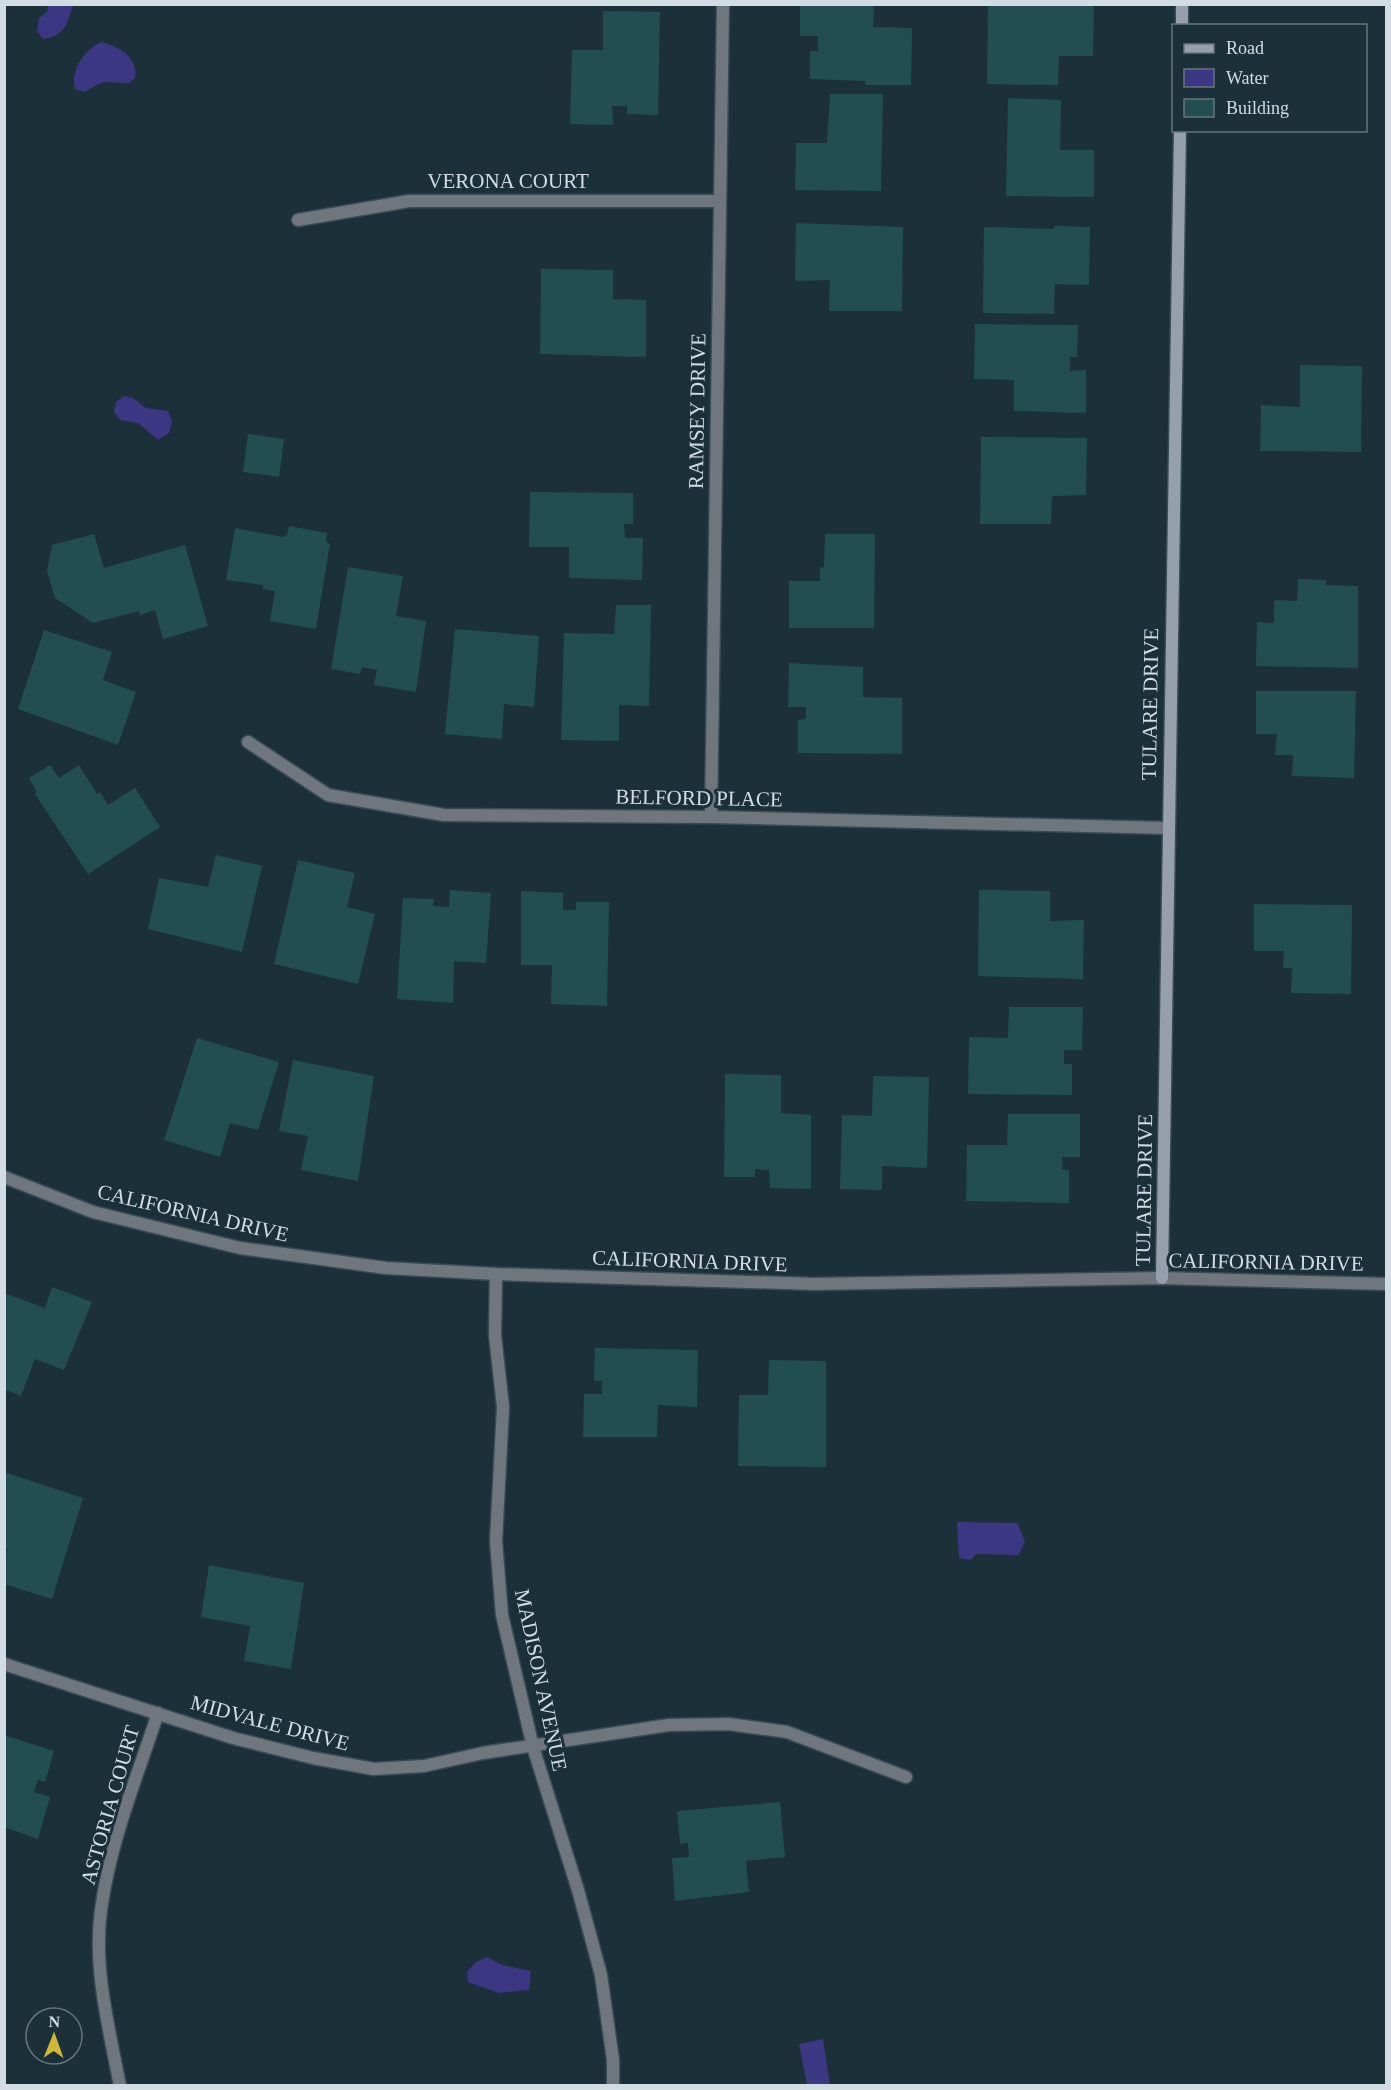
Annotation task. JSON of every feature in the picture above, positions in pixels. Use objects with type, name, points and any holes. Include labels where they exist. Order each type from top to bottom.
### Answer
[{"type":"street","name":"RAMSEY DRIVE","points":[[711,817],[723,4]]},
{"type":"street","points":[[1182,4],[1182,24]]},
{"type":"street","name":"TULARE DRIVE","points":[[1162,1278],[1180,132]]},
{"type":"street","name":"VERONA COURT","points":[[298,220],[409,201],[719,201]]},
{"type":"street","name":"BELFORD PLACE","points":[[248,742],[328,795],[444,815],[711,817],[1168,828]]},
{"type":"street","name":"CALIFORNIA DRIVE","points":[[4,1177],[93,1212],[240,1248],[386,1268],[496,1274],[815,1284],[1162,1278],[1386,1284]]},
{"type":"street","name":"MADISON AVENUE","points":[[496,1274],[495,1335],[503,1407],[496,1541],[502,1615],[533,1747],[578,1890],[601,1975],[613,2060],[613,2085]]},
{"type":"street","name":"MIDVALE DRIVE","points":[[4,1664],[233,1738],[314,1758],[374,1768],[424,1766],[483,1753],[669,1725],[729,1724],[787,1732],[906,1777]]},
{"type":"street","name":"ASTORIA COURT","points":[[120,2085],[100,1983],[100,1911],[117,1839],[158,1713]]},
{"type":"water","points":[[48,5],[73,5],[67,23],[61,32],[43,39],[37,31],[39,18],[47,12]]},
{"type":"water","points":[[101,42],[114,46],[131,59],[134,64],[135,78],[129,83],[103,82],[84,92],[75,89],[75,75],[80,61],[89,50]]},
{"type":"water","points":[[124,396],[133,398],[146,408],[168,411],[172,421],[169,433],[158,440],[138,423],[120,420],[114,412],[116,402]]},
{"type":"water","points":[[957,1522],[1017,1523],[1025,1541],[1019,1555],[976,1554],[971,1560],[959,1558]]},
{"type":"water","points":[[487,1957],[502,1965],[531,1971],[529,1990],[499,1993],[468,1982],[467,1972],[476,1962]]},
{"type":"water","points":[[823,2039],[830,2085],[807,2085],[799,2044]]},
{"type":"building","points":[[800,4],[874,4],[873,27],[912,28],[911,85],[865,85],[865,81],[810,79],[810,51],[818,51],[818,36],[800,36]]},
{"type":"building","points":[[988,4],[1094,4],[1093,56],[1059,56],[1058,85],[987,84]]},
{"type":"building","points":[[603,11],[660,12],[658,115],[627,114],[627,106],[612,106],[613,125],[570,124],[572,50],[603,50]]},
{"type":"building","points":[[830,94],[883,94],[881,191],[795,190],[796,143],[827,143]]},
{"type":"building","points":[[1008,98],[1061,100],[1060,150],[1094,150],[1094,197],[1006,196]]},
{"type":"building","points":[[796,223],[903,227],[902,311],[829,311],[830,280],[795,281]]},
{"type":"building","points":[[1054,226],[1090,227],[1089,285],[1055,284],[1054,314],[983,313],[984,227],[1054,229]]},
{"type":"building","points":[[541,269],[613,270],[613,299],[646,300],[646,357],[540,354]]},
{"type":"building","points":[[975,324],[1078,325],[1077,357],[1070,357],[1070,371],[1086,370],[1086,413],[1014,411],[1014,380],[974,379]]},
{"type":"building","points":[[1300,365],[1362,366],[1361,452],[1260,451],[1261,405],[1300,407]]},
{"type":"building","points":[[248,434],[284,439],[279,477],[243,472]]},
{"type":"building","points":[[981,437],[1087,438],[1086,495],[1052,496],[1051,524],[980,524]]},
{"type":"building","points":[[530,492],[633,493],[633,524],[624,524],[625,538],[643,538],[642,580],[569,578],[569,547],[529,547]]},
{"type":"building","points":[[289,526],[327,533],[326,542],[330,544],[316,629],[270,621],[275,591],[263,589],[263,585],[226,580],[235,528],[283,537],[287,535]]},
{"type":"building","points":[[94,534],[104,568],[185,545],[208,626],[163,639],[155,610],[140,615],[139,611],[93,623],[55,598],[47,571],[52,545]]},
{"type":"building","points":[[825,534],[875,534],[874,628],[789,628],[789,581],[820,581],[820,568],[824,567]]},
{"type":"building","points":[[348,567],[403,576],[396,616],[426,621],[416,692],[374,685],[377,670],[362,667],[360,674],[331,669]]},
{"type":"building","points":[[1298,579],[1326,580],[1326,585],[1358,586],[1358,668],[1256,666],[1257,622],[1274,623],[1274,600],[1297,601]]},
{"type":"building","points":[[616,605],[651,605],[649,706],[619,705],[619,741],[561,740],[564,633],[614,634]]},
{"type":"building","points":[[455,629],[539,636],[534,707],[504,704],[502,739],[445,734]]},
{"type":"building","points":[[44,630],[112,652],[103,680],[136,692],[118,745],[18,709]]},
{"type":"building","points":[[789,663],[863,667],[863,697],[902,698],[902,754],[798,753],[798,720],[806,719],[806,707],[788,707]]},
{"type":"building","points":[[1256,691],[1356,691],[1354,778],[1292,776],[1293,755],[1275,755],[1277,734],[1256,734]]},
{"type":"building","points":[[50,765],[59,778],[79,765],[97,794],[100,792],[108,805],[135,788],[160,827],[88,874],[35,794],[37,792],[29,778]]},
{"type":"building","points":[[216,855],[262,866],[242,952],[148,929],[159,878],[208,887]]},
{"type":"building","points":[[298,860],[355,873],[347,907],[375,914],[358,984],[274,964]]},
{"type":"building","points":[[450,890],[491,893],[486,963],[454,961],[453,1003],[397,999],[403,898],[434,899],[433,906],[449,907]]},
{"type":"building","points":[[979,890],[1050,891],[1050,921],[1084,920],[1083,979],[978,976]]},
{"type":"building","points":[[521,891],[563,893],[563,910],[576,910],[576,902],[609,902],[607,1006],[551,1004],[552,965],[521,965]]},
{"type":"building","points":[[1254,904],[1352,905],[1351,994],[1291,993],[1292,968],[1283,968],[1284,951],[1254,951]]},
{"type":"building","points":[[1009,1007],[1083,1007],[1082,1050],[1064,1050],[1064,1064],[1072,1064],[1072,1095],[968,1094],[969,1037],[1008,1038]]},
{"type":"building","points":[[197,1038],[279,1062],[258,1130],[230,1123],[220,1157],[164,1140]]},
{"type":"building","points":[[293,1060],[374,1076],[358,1181],[301,1170],[308,1136],[279,1131]]},
{"type":"building","points":[[725,1074],[781,1075],[781,1113],[811,1115],[811,1189],[770,1188],[769,1170],[755,1169],[755,1177],[724,1177]]},
{"type":"building","points":[[873,1076],[929,1077],[927,1168],[882,1166],[882,1190],[840,1189],[842,1115],[872,1116]]},
{"type":"building","points":[[1008,1114],[1080,1114],[1080,1157],[1062,1157],[1063,1170],[1069,1170],[1069,1203],[966,1201],[967,1145],[1007,1145]]},
{"type":"building","points":[[52,1287],[92,1302],[64,1370],[35,1359],[21,1396],[4,1389],[4,1293],[45,1308]]},
{"type":"building","points":[[595,1348],[698,1350],[697,1407],[658,1405],[657,1437],[583,1437],[584,1394],[602,1394],[602,1381],[594,1381]]},
{"type":"building","points":[[769,1360],[826,1361],[826,1467],[738,1466],[739,1395],[768,1395]]},
{"type":"building","points":[[4,1472],[83,1498],[52,1599],[4,1584],[7,1548],[4,1548]]},
{"type":"building","points":[[209,1565],[304,1583],[291,1669],[244,1661],[250,1626],[201,1617]]},
{"type":"building","points":[[4,1735],[54,1751],[45,1782],[38,1780],[34,1792],[50,1797],[38,1839],[4,1827]]},
{"type":"building","points":[[780,1802],[785,1857],[746,1861],[749,1892],[675,1901],[672,1858],[689,1857],[688,1843],[680,1844],[677,1811]]}]
